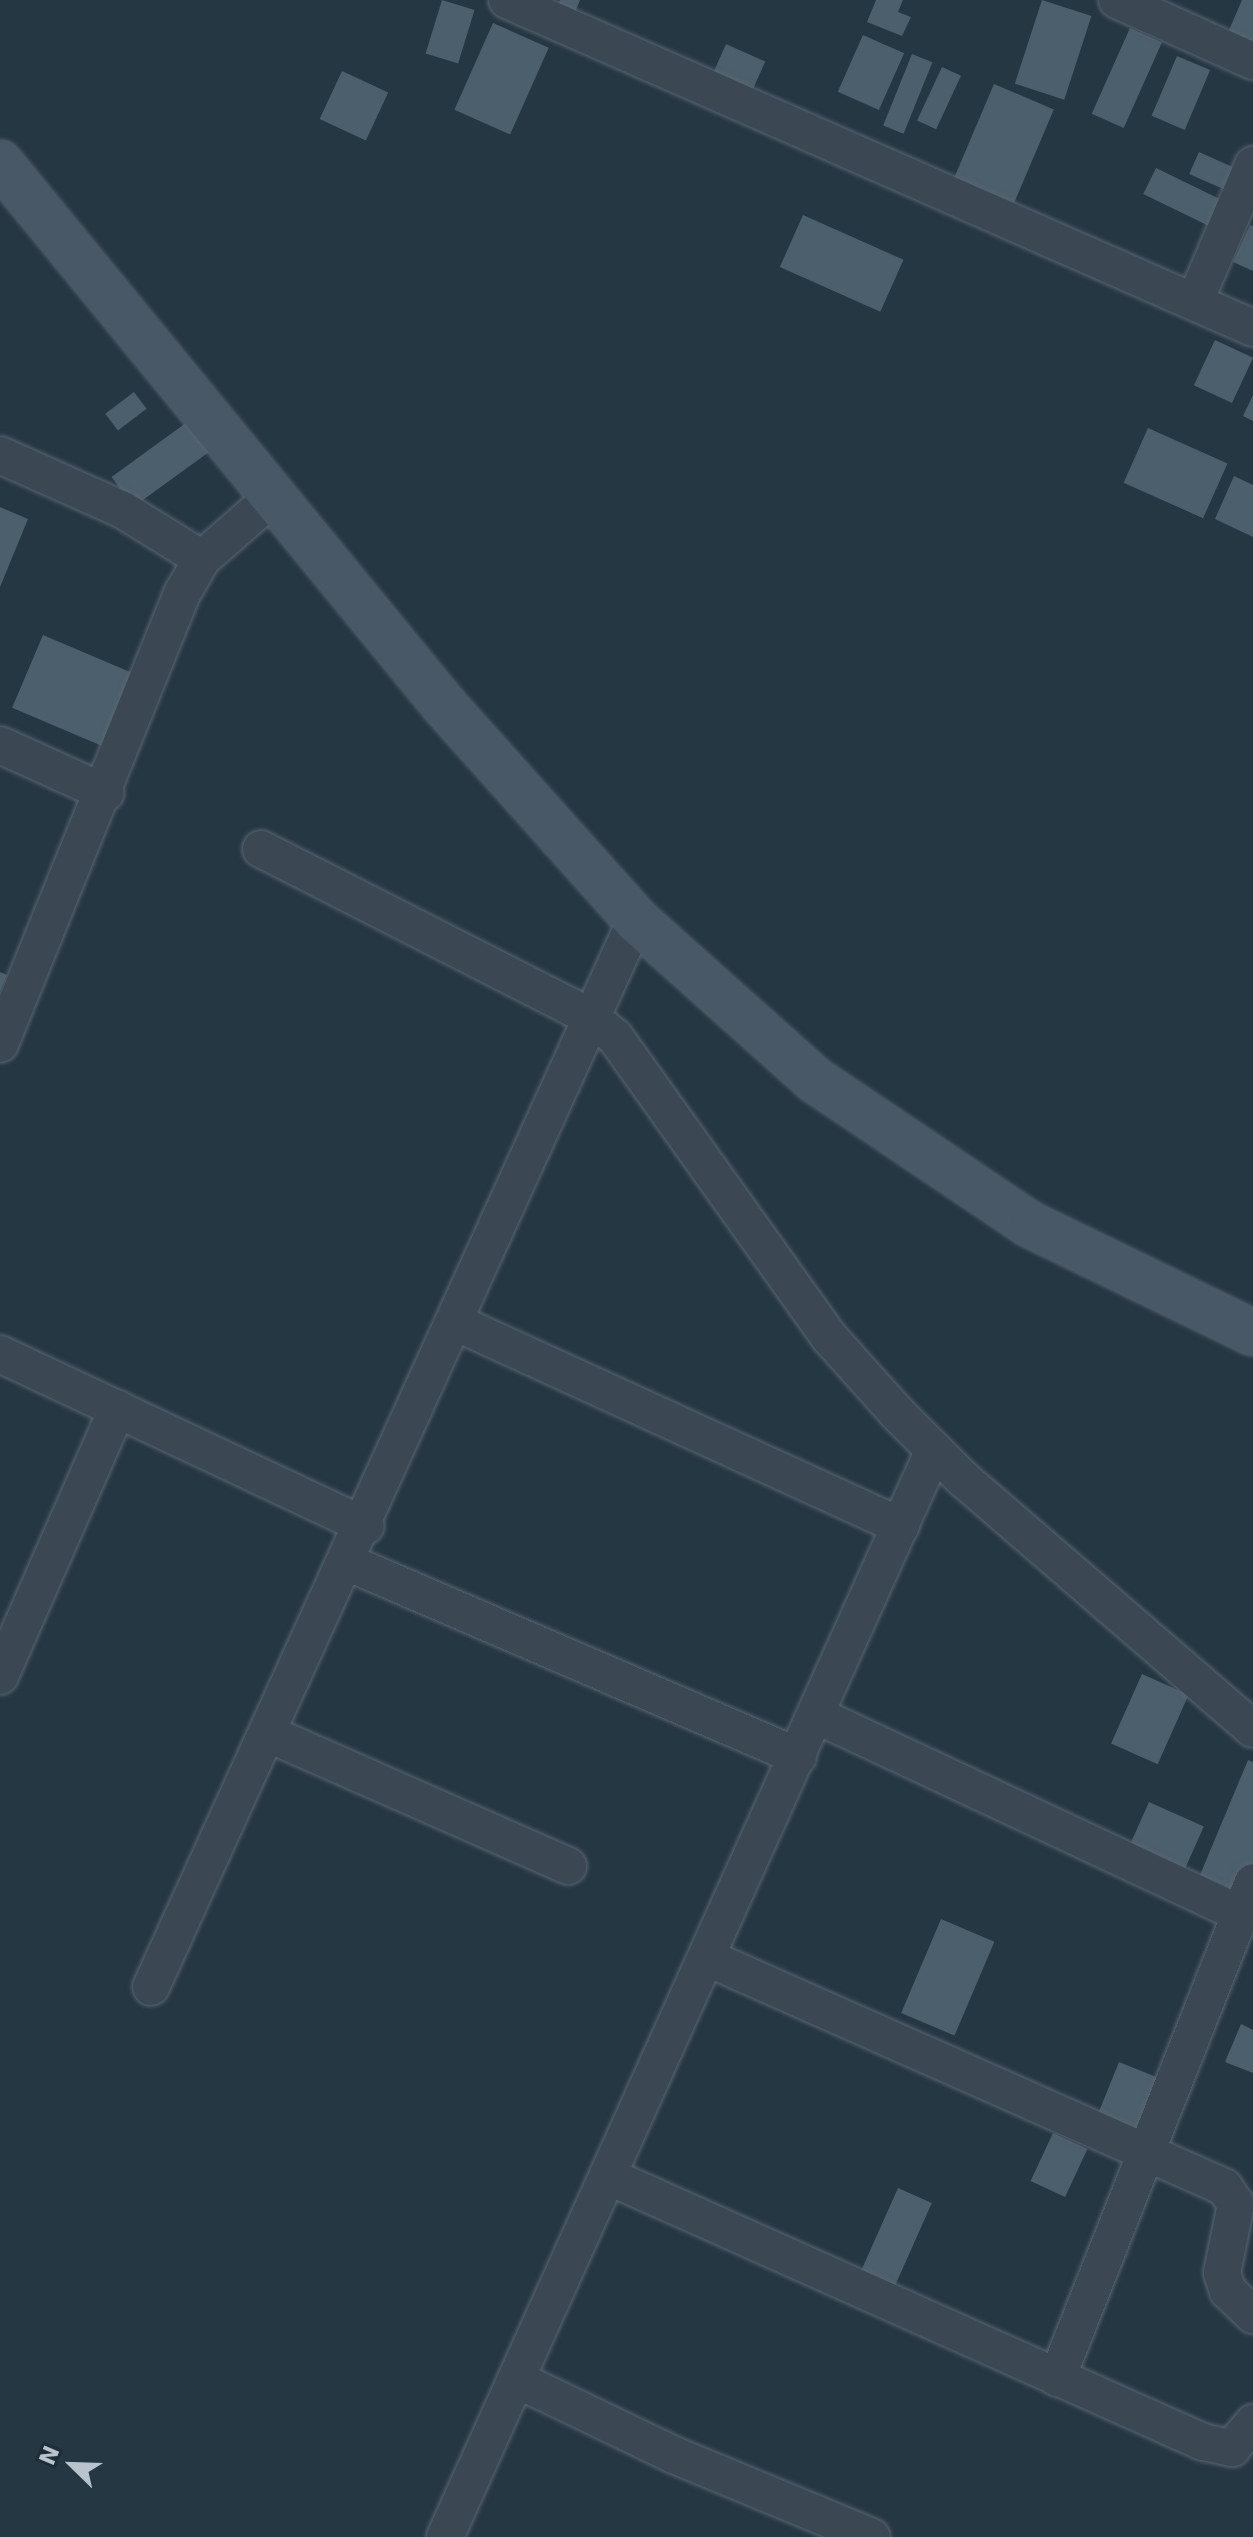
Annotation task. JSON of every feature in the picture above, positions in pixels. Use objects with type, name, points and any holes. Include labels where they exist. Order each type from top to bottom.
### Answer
[{"type":"street","points":[[507,0],[1253,328]]},
{"type":"street","points":[[1117,0],[1253,61]]},
{"type":"street","points":[[0,163],[444,705],[636,920],[815,1080],[1017,1216],[1253,1333]]},
{"type":"street","points":[[1195,301],[1253,165]]},
{"type":"street","points":[[0,455],[123,510],[202,559]]},
{"type":"street","points":[[0,1044],[202,559],[274,496]]},
{"type":"street","points":[[0,745],[106,793]]},
{"type":"street","points":[[261,849],[592,1018],[639,1064],[829,1337],[934,1450],[1253,1729]]},
{"type":"street","points":[[151,1987],[366,1526],[636,920]]},
{"type":"street","points":[[457,1323],[901,1526]]},
{"type":"street","points":[[0,1354],[366,1526]]},
{"type":"street","points":[[0,1676],[117,1409]]},
{"type":"street","points":[[445,2537],[610,2177],[934,1450]]},
{"type":"street","points":[[349,1563],[798,1756]]},
{"type":"street","points":[[816,1715],[1246,1898],[1149,2155],[1057,2378]]},
{"type":"street","points":[[269,1734],[568,1866]]},
{"type":"street","points":[[708,1958],[1224,2187],[1236,2204],[1222,2273],[1228,2291],[1253,2315]]},
{"type":"street","points":[[610,2177],[1218,2447],[1242,2442],[1253,2423]]},
{"type":"street","points":[[518,2380],[674,2455],[872,2537]]},
{"type":"building","points":[[442,0],[475,10],[458,63],[426,54]]},
{"type":"building","points":[[560,0],[580,0],[574,15],[557,8]]},
{"type":"building","points":[[876,0],[903,0],[898,12],[911,17],[902,36],[867,22]]},
{"type":"building","points":[[1042,0],[1091,16],[1064,100],[1015,84]]},
{"type":"building","points":[[1242,0],[1253,0],[1253,49],[1226,37]]},
{"type":"building","points":[[493,23],[549,48],[510,135],[454,110]]},
{"type":"building","points":[[1130,28],[1162,42],[1124,128],[1092,114]]},
{"type":"building","points":[[863,35],[904,53],[879,110],[838,92]]},
{"type":"building","points":[[726,44],[765,61],[750,96],[711,79]]},
{"type":"building","points":[[912,54],[932,62],[904,134],[883,125]]},
{"type":"building","points":[[1177,56],[1210,70],[1185,130],[1152,116]]},
{"type":"building","points":[[942,67],[961,76],[936,129],[917,120]]},
{"type":"building","points":[[342,71],[388,93],[366,141],[320,119]]},
{"type":"building","points":[[994,84],[1054,109],[1010,212],[950,187]]},
{"type":"building","points":[[1199,152],[1239,170],[1229,192],[1189,174]]},
{"type":"building","points":[[1156,168],[1232,205],[1220,231],[1143,194]]},
{"type":"building","points":[[803,215],[903,260],[880,312],[780,267]]},
{"type":"building","points":[[1250,225],[1253,226],[1253,271],[1233,262]]},
{"type":"building","points":[[1215,340],[1253,358],[1232,403],[1194,385]]},
{"type":"building","points":[[134,392],[147,409],[118,430],[105,414]]},
{"type":"building","points":[[1253,395],[1253,421],[1243,416]]},
{"type":"building","points":[[190,420],[212,450],[133,507],[112,477]]},
{"type":"building","points":[[1148,428],[1227,463],[1203,518],[1124,483]]},
{"type":"building","points":[[1234,476],[1253,485],[1253,537],[1215,519]]},
{"type":"building","points":[[0,507],[28,519],[0,587]]},
{"type":"building","points":[[43,635],[142,677],[112,750],[12,708]]},
{"type":"building","points":[[0,972],[7,975],[0,991]]},
{"type":"building","points":[[1142,1674],[1189,1695],[1158,1764],[1111,1743]]},
{"type":"building","points":[[1248,1760],[1253,1762],[1253,1898],[1200,1875]]},
{"type":"building","points":[[1149,1802],[1204,1826],[1182,1876],[1127,1851]]},
{"type":"building","points":[[941,1919],[994,1942],[955,2036],[901,2013]]},
{"type":"building","points":[[1241,2024],[1253,2030],[1253,2073],[1225,2062]]},
{"type":"building","points":[[1119,2062],[1172,2083],[1150,2136],[1098,2115]]},
{"type":"building","points":[[1053,2133],[1087,2149],[1065,2197],[1031,2181]]},
{"type":"building","points":[[898,2188],[932,2203],[894,2289],[860,2274]]}]
